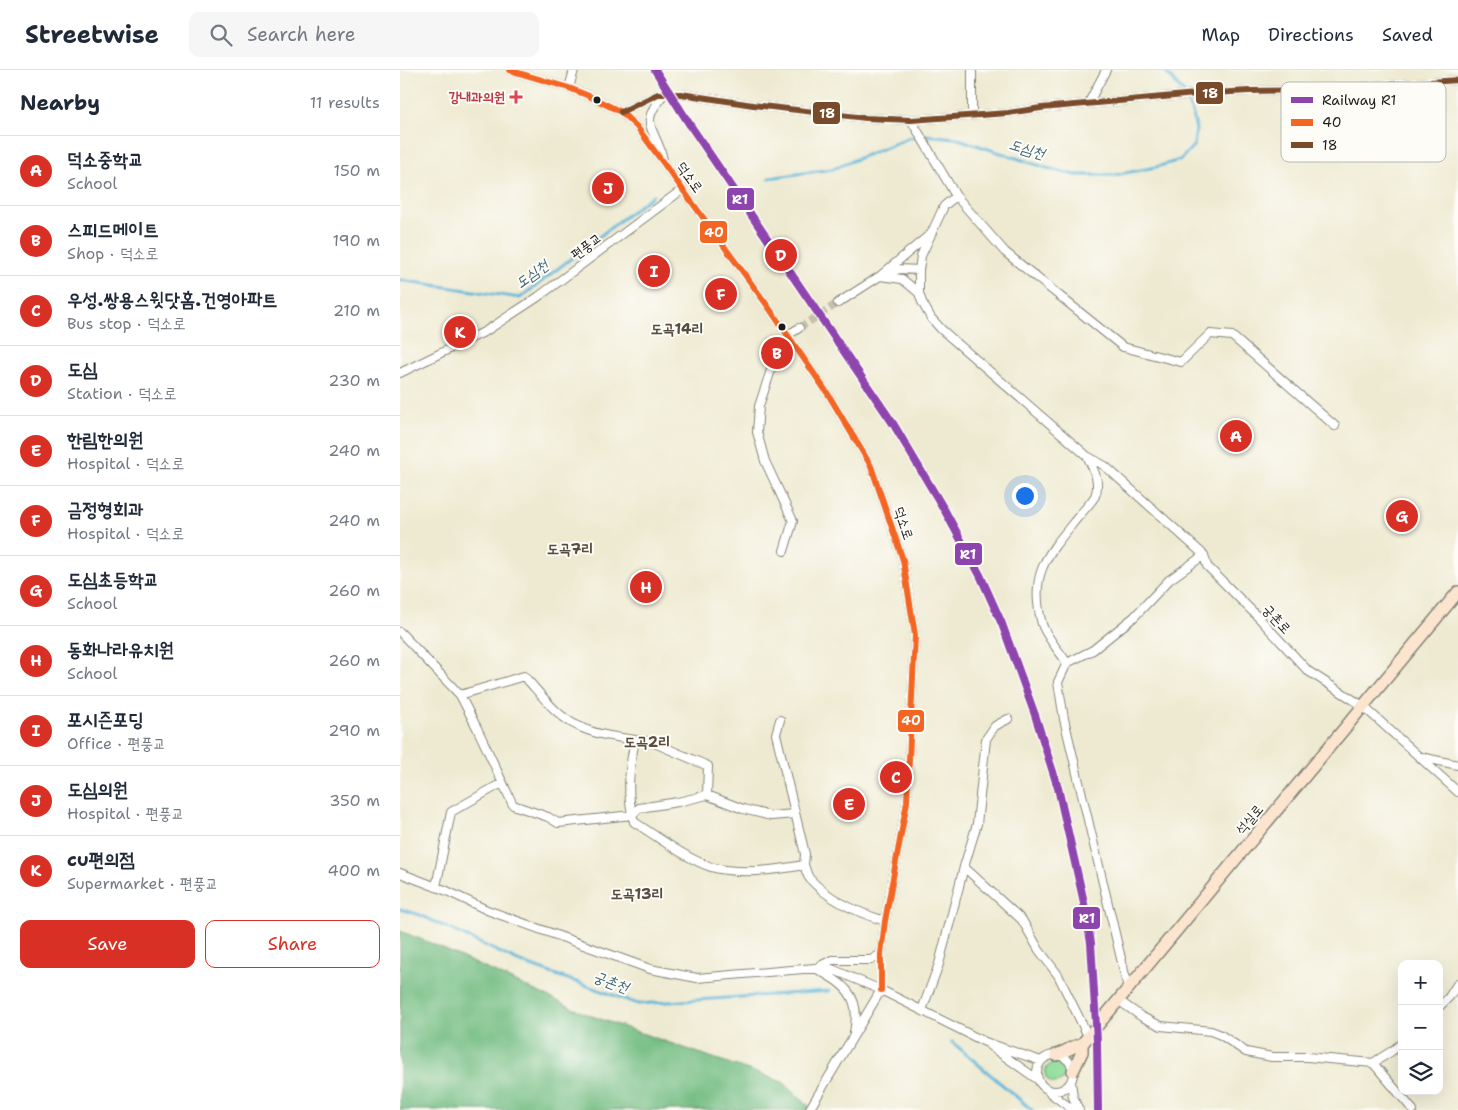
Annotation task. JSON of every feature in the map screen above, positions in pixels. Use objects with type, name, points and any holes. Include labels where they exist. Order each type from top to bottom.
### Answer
[{"type":"street","name":"덕소로","points":[[509,70],[569,88],[621,112],[637,126],[788,334],[828,394],[871,466],[904,560],[915,635],[907,802],[885,921],[881,954],[881,990]]},
{"type":"street","points":[[569,88],[574,70]]},
{"type":"street","points":[[972,70],[972,116]]},
{"type":"street","points":[[1088,104],[1106,70]]},
{"type":"street","points":[[1430,82],[1458,80]]},
{"type":"street","points":[[621,112],[658,94],[681,94],[866,118],[911,120],[972,116],[1196,94],[1281,91]]},
{"type":"street","points":[[663,162],[661,149],[649,124],[649,116],[654,106],[664,94]]},
{"type":"street","points":[[911,120],[926,149],[956,196],[1006,252],[1123,346],[1182,362],[1210,334],[1232,336],[1335,426]]},
{"type":"street","name":"편풍교","points":[[400,373],[493,327],[538,298],[683,189]]},
{"type":"street","points":[[919,293],[918,270],[921,256],[944,206],[956,196]]},
{"type":"street","points":[[838,302],[880,276],[930,234]]},
{"type":"street","points":[[880,276],[899,269],[918,270]]},
{"type":"street","points":[[880,276],[902,279],[919,293]]},
{"type":"street","name":"궁촌로","points":[[919,293],[931,318],[942,330],[1087,456],[1105,466],[1204,556],[1207,566],[1308,671],[1362,706],[1458,792]]},
{"type":"street","points":[[784,551],[793,521],[765,462],[757,432],[759,406],[774,361],[788,334],[799,328]]},
{"type":"street","points":[[1067,663],[1042,626],[1037,590],[1041,569],[1051,549],[1095,496],[1096,472],[1087,456]]},
{"type":"street","points":[[1128,988],[1064,719],[1058,682],[1067,663],[1094,650],[1134,617],[1169,580],[1204,556]]},
{"type":"street","name":"석실로","points":[[1041,1061],[1050,1056],[1067,1052],[1085,1040],[1458,592]]},
{"type":"street","points":[[400,632],[460,695],[478,728],[513,805],[548,817],[558,823],[632,815],[639,808],[707,795],[743,809],[771,816],[795,814]]},
{"type":"street","points":[[460,695],[524,676],[557,711],[578,726],[598,734],[652,742],[708,766],[707,795]]},
{"type":"street","points":[[922,1010],[939,964],[977,824],[986,739],[996,726],[1008,719]]},
{"type":"street","points":[[780,720],[776,734],[805,854],[804,865],[809,878],[824,892],[849,907],[885,921]]},
{"type":"street","points":[[635,740],[628,784],[634,822],[687,855],[712,867],[738,870],[778,870],[804,865]]},
{"type":"street","points":[[1418,756],[1458,765]]},
{"type":"street","points":[[436,887],[451,812],[502,784]]},
{"type":"street","points":[[964,868],[1022,920],[1039,950],[1058,975],[1085,1040],[1072,1077],[1062,1090],[1051,1091],[1046,1089]]},
{"type":"street","points":[[400,872],[487,910],[650,969],[697,978],[827,967],[881,990],[985,1042],[1041,1061],[1036,1072],[1037,1079]]},
{"type":"street","points":[[815,968],[832,960],[871,960],[881,954]]},
{"type":"street","points":[[815,968],[838,980],[851,994],[856,1007],[856,1022],[852,1039]]},
{"type":"street","points":[[1441,1005],[1458,983]]},
{"type":"street","points":[[809,1110],[881,990]]},
{"type":"street","points":[[1118,1000],[1142,1017],[1161,1026],[1211,1032],[1221,1035],[1246,1052],[1272,1057],[1308,1057],[1373,1062],[1398,1046]]},
{"type":"street","points":[[985,1042],[1025,1069],[1042,1086],[1072,1110]]},
{"type":"street","points":[[1056,1055],[1068,1060],[1072,1077],[1073,1097],[1079,1110]]},
{"type":"street","points":[[1373,1062],[1413,1110]]},
{"type":"green space","points":[[400,931],[586,1014],[783,1082],[813,1110],[400,1110]]},
{"type":"green space","points":[[1055,1063],[1062,1066],[1065,1073],[1062,1080],[1055,1083],[1048,1080],[1045,1073],[1048,1066]]},
{"type":"waterway","name":"도심천","points":[[769,178],[832,169],[908,138],[926,135],[955,138],[1047,168],[1075,175],[1115,175],[1156,167],[1180,160],[1194,145],[1196,129],[1193,115],[1184,93],[1164,70]]},
{"type":"waterway","name":"도심천","points":[[400,280],[520,298],[653,195]]},
{"type":"waterway","name":"궁촌천","points":[[400,909],[420,915],[520,962],[638,1004],[829,991]]},
{"type":"waterway","name":"궁촌천","points":[[952,1042],[1032,1110]]},
{"type":"tunnel","points":[[799,328],[838,303]]},
{"type":"rail line","name":"R1","points":[[655,70],[690,125],[894,425],[980,575],[1002,624],[1035,715],[1058,788],[1083,898],[1091,943],[1097,1041],[1098,1110]]},
{"type":"transit line","name":"40","points":[[509,70],[589,96],[621,112],[637,127],[767,305],[828,394],[871,466],[903,560],[915,635],[907,802],[885,921],[881,954],[881,990]]},
{"type":"transit line","name":"18","points":[[1430,82],[1458,80]]},
{"type":"transit line","name":"18","points":[[621,112],[658,94],[681,94],[753,105],[866,118],[911,120],[1008,113],[1041,108],[1196,94],[1281,91]]},
{"type":"place","name":"강내과의원","points":[[516,97]]},
{"type":"place","name":"도심의원","points":[[608,188]]},
{"type":"place","name":"도심","points":[[781,255]]},
{"type":"place","name":"포시즌포딩","points":[[654,271]]},
{"type":"place","name":"금정형회과","points":[[721,294]]},
{"type":"place","name":"cu편의점","points":[[460,332]]},
{"type":"place","name":"스피드메이트","points":[[777,353]]},
{"type":"place","name":"덕소중학교","points":[[1236,436]]},
{"type":"place","name":"도심초등학교","points":[[1402,516]]},
{"type":"place","name":"동화나라유치원","points":[[646,587]]},
{"type":"place","name":"우성.쌍용스윗닷홈.건영아파트","points":[[896,777]]},
{"type":"place","name":"한림한의원","points":[[849,804]]},
{"type":"district","name":"도곡14리","points":[[677,329]]},
{"type":"district","name":"도곡7리","points":[[570,549]]},
{"type":"district","name":"도곡2리","points":[[647,742]]},
{"type":"district","name":"도곡13리","points":[[637,894]]}]
